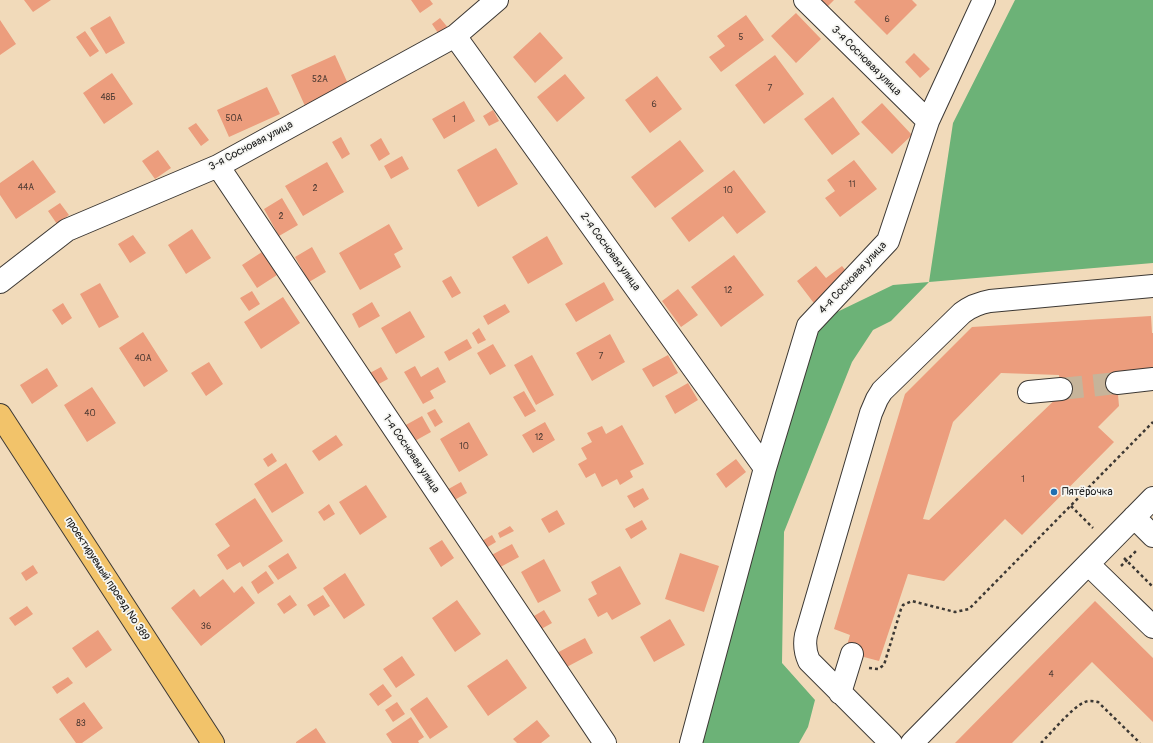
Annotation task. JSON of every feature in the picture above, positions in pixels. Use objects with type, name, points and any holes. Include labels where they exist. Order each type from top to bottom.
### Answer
[{"type":"main road","name":"проектируемый проезд № 389","points":[[2,424],[213,743]]},
{"type":"street","name":"3-я Сосновая улица","points":[[0,282],[67,230],[218,166],[455,36],[497,0]]},
{"type":"street","name":"3-я Сосновая улица","points":[[805,0],[928,121]]},
{"type":"street","name":"4-я Сосновая улица","points":[[691,743],[765,468],[808,326],[888,241],[928,121],[984,0]]},
{"type":"street","name":"2-я Сосновая улица","points":[[455,36],[765,468]]},
{"type":"street","name":"1-я Сосновая улица","points":[[218,166],[605,743]]},
{"type":"street","points":[[891,743],[809,661],[804,645],[871,413],[877,399],[882,391],[962,313],[973,305],[990,301],[1153,286]]},
{"type":"street","points":[[1117,383],[1153,379]]},
{"type":"street","points":[[1029,392],[1060,389]]},
{"type":"street","points":[[912,743],[1153,498]]},
{"type":"street","points":[[1134,517],[1152,535]]},
{"type":"street","points":[[1088,564],[1153,627]]},
{"type":"street","points":[[840,693],[850,658]]},
{"type":"path","points":[[850,658],[874,670],[884,665],[901,610],[907,602],[919,602],[956,612],[965,611],[972,606],[1153,422]]},
{"type":"path","points":[[1106,581],[1152,535]]},
{"type":"path","points":[[1041,743],[1078,705],[1092,701],[1098,702],[1140,743]]},
{"type":"green space","points":[[1015,0],[1153,0],[1153,263],[929,282],[953,123]]},
{"type":"green space","points":[[929,282],[891,321],[873,330],[852,362],[784,532],[782,663],[815,700],[808,727],[799,743],[695,743],[808,326],[893,285]]},
{"type":"building","points":[[24,0],[51,0],[33,12]]},
{"type":"building","points":[[411,0],[430,0],[433,4],[420,13]]},
{"type":"building","points":[[817,0],[834,0],[825,9]]},
{"type":"building","points":[[856,0],[912,0],[917,5],[887,35],[854,2]]},
{"type":"building","points":[[796,13],[821,39],[796,63],[771,36]]},
{"type":"building","points":[[746,15],[764,40],[721,72],[709,57],[725,46],[717,36]]},
{"type":"building","points":[[110,16],[125,43],[106,54],[90,28]]},
{"type":"building","points":[[440,18],[449,29],[440,36],[432,24]]},
{"type":"building","points":[[0,20],[16,44],[0,55]]},
{"type":"building","points":[[85,31],[99,51],[90,57],[76,37]]},
{"type":"building","points":[[540,32],[563,58],[535,83],[513,57]]},
{"type":"building","points":[[914,53],[930,69],[920,78],[905,62]]},
{"type":"building","points":[[335,55],[349,86],[305,106],[291,75]]},
{"type":"building","points":[[775,55],[804,94],[764,124],[735,85]]},
{"type":"building","points":[[112,73],[133,104],[104,124],[83,93]]},
{"type":"building","points":[[565,74],[585,98],[557,122],[537,97]]},
{"type":"building","points":[[657,76],[682,109],[650,133],[625,100]]},
{"type":"building","points":[[267,87],[280,114],[229,137],[217,110]]},
{"type":"building","points":[[833,97],[860,134],[832,155],[804,119]]},
{"type":"building","points":[[464,101],[475,121],[444,139],[432,119]]},
{"type":"building","points":[[882,103],[912,135],[892,154],[861,122]]},
{"type":"building","points":[[493,110],[499,121],[489,126],[483,116]]},
{"type":"building","points":[[196,123],[209,140],[201,146],[188,128]]},
{"type":"building","points":[[341,137],[350,154],[342,159],[332,142]]},
{"type":"building","points":[[381,138],[390,154],[379,161],[370,145]]},
{"type":"building","points":[[680,140],[704,171],[655,208],[631,177]]},
{"type":"building","points":[[496,148],[518,184],[478,207],[457,170]]},
{"type":"building","points":[[158,150],[171,168],[155,179],[142,161]]},
{"type":"building","points":[[402,156],[409,169],[391,179],[384,166]]},
{"type":"building","points":[[33,160],[56,192],[16,219],[0,195],[0,183]]},
{"type":"building","points":[[854,160],[877,189],[840,217],[825,198],[835,191],[827,180]]},
{"type":"building","points":[[327,162],[344,192],[303,216],[285,186]]},
{"type":"building","points":[[734,170],[766,212],[737,234],[723,216],[689,242],[671,218]]},
{"type":"building","points":[[282,198],[298,225],[279,236],[264,209]]},
{"type":"building","points":[[60,203],[69,215],[57,224],[48,211]]},
{"type":"building","points":[[389,224],[403,249],[394,254],[401,267],[360,290],[339,253]]},
{"type":"building","points":[[192,229],[211,258],[186,274],[168,245]]},
{"type":"building","points":[[133,235],[146,253],[130,263],[118,244]]},
{"type":"building","points":[[547,236],[563,264],[528,284],[512,257]]},
{"type":"building","points":[[312,247],[326,272],[309,282],[295,257]]},
{"type":"building","points":[[262,252],[277,275],[257,288],[242,265]]},
{"type":"building","points":[[734,255],[764,295],[721,327],[691,287]]},
{"type":"building","points":[[816,266],[826,278],[842,266],[854,281],[823,315],[797,281]]},
{"type":"building","points":[[451,276],[461,293],[452,298],[442,281]]},
{"type":"building","points":[[604,282],[614,300],[576,322],[565,304]]},
{"type":"building","points":[[100,283],[119,317],[99,328],[80,294]]},
{"type":"building","points":[[678,289],[698,315],[681,327],[662,301]]},
{"type":"building","points":[[252,291],[260,304],[249,311],[240,298]]},
{"type":"building","points":[[283,297],[300,323],[261,349],[244,322]]},
{"type":"building","points":[[372,302],[380,316],[359,328],[352,314]]},
{"type":"building","points":[[63,303],[72,318],[62,325],[52,310]]},
{"type":"building","points":[[505,304],[510,312],[488,325],[483,316]]},
{"type":"building","points":[[410,311],[425,337],[396,354],[381,328]]},
{"type":"building","points":[[1151,316],[1153,333],[1153,370],[1116,372],[1119,406],[1098,427],[1114,442],[1022,535],[1005,519],[944,581],[908,574],[879,661],[845,652],[850,635],[834,629],[905,394],[972,327]],"holes":[[[1001,373],[1059,375],[1061,394],[929,520],[923,519],[953,422]]]},
{"type":"building","points":[[479,328],[486,340],[478,344],[472,333]]},
{"type":"building","points":[[143,332],[168,371],[144,387],[119,348]]},
{"type":"building","points":[[610,334],[625,362],[592,381],[576,353]]},
{"type":"building","points":[[467,339],[472,348],[449,361],[444,352]]},
{"type":"building","points":[[493,344],[506,366],[490,375],[477,353]]},
{"type":"building","points":[[532,355],[554,395],[536,405],[514,365]]},
{"type":"building","points":[[668,355],[678,373],[653,387],[642,369]]},
{"type":"building","points":[[209,362],[223,384],[206,396],[191,373]]},
{"type":"building","points":[[415,366],[421,377],[438,367],[446,382],[430,391],[434,398],[423,404],[404,372]]},
{"type":"building","points":[[381,367],[388,379],[375,386],[368,374]]},
{"type":"building","points":[[47,368],[58,386],[32,404],[20,385]]},
{"type":"building","points":[[688,383],[698,400],[675,414],[665,396]]},
{"type":"building","points":[[92,387],[116,423],[87,442],[64,405]]},
{"type":"building","points":[[524,391],[536,411],[525,417],[513,397]]},
{"type":"building","points":[[435,409],[443,422],[435,427],[427,413]]},
{"type":"building","points":[[422,416],[431,432],[413,442],[404,426]]},
{"type":"building","points":[[469,422],[488,455],[459,472],[440,439]]},
{"type":"building","points":[[545,422],[555,440],[533,453],[522,435]]},
{"type":"building","points":[[622,425],[644,464],[630,471],[633,477],[620,485],[617,479],[602,487],[595,473],[586,478],[578,464],[587,459],[581,448],[592,442],[587,433],[602,426],[606,434]]},
{"type":"building","points":[[336,435],[343,445],[319,461],[312,451]]},
{"type":"building","points":[[272,453],[277,461],[268,467],[263,459]]},
{"type":"building","points":[[736,459],[746,472],[726,488],[716,474]]},
{"type":"building","points":[[286,463],[304,493],[272,513],[254,484]]},
{"type":"building","points":[[461,482],[467,493],[449,503],[443,492]]},
{"type":"building","points":[[366,485],[387,517],[360,535],[339,502]]},
{"type":"building","points":[[643,488],[649,499],[634,508],[627,496]]},
{"type":"building","points":[[255,498],[283,541],[243,567],[240,562],[227,570],[217,555],[230,546],[215,524]]},
{"type":"building","points":[[329,504],[335,514],[324,521],[318,512]]},
{"type":"building","points":[[557,510],[565,524],[549,533],[541,519]]},
{"type":"building","points":[[642,520],[647,529],[631,539],[625,529]]},
{"type":"building","points":[[510,526],[514,531],[500,538],[498,533]]},
{"type":"building","points":[[492,535],[496,542],[486,548],[482,541]]},
{"type":"building","points":[[442,540],[454,558],[441,567],[429,548]]},
{"type":"building","points":[[512,544],[519,557],[493,571],[486,558]]},
{"type":"building","points":[[288,553],[297,568],[278,580],[268,566]]},
{"type":"building","points":[[680,553],[719,566],[704,612],[665,599]]},
{"type":"building","points":[[544,559],[561,591],[538,603],[521,572]]},
{"type":"building","points":[[33,565],[38,573],[26,581],[21,573]]},
{"type":"building","points":[[620,566],[641,604],[612,620],[607,612],[598,617],[588,599],[597,594],[591,582]]},
{"type":"building","points":[[266,571],[274,583],[258,594],[251,582]]},
{"type":"building","points":[[345,573],[365,605],[344,619],[323,588]]},
{"type":"building","points":[[223,579],[234,593],[242,586],[255,603],[201,646],[171,608],[194,589],[200,597]]},
{"type":"building","points":[[290,595],[297,605],[284,614],[277,604]]},
{"type":"building","points":[[323,595],[330,606],[314,616],[307,605]]},
{"type":"building","points":[[457,600],[481,634],[455,652],[432,618]]},
{"type":"building","points":[[1095,601],[1153,658],[1153,722],[1092,662],[1012,743],[955,743]]},
{"type":"building","points":[[27,606],[33,614],[15,626],[9,618]]},
{"type":"building","points":[[544,610],[552,623],[536,632],[529,619]]},
{"type":"building","points":[[670,619],[685,645],[654,662],[640,637]]},
{"type":"building","points":[[98,630],[112,650],[86,668],[72,648]]},
{"type":"building","points":[[585,638],[593,653],[563,669],[555,654]]},
{"type":"building","points":[[402,656],[415,675],[396,688],[383,669]]},
{"type":"building","points":[[507,659],[527,688],[488,716],[467,686]]},
{"type":"building","points":[[68,677],[73,683],[57,694],[52,687]]},
{"type":"building","points":[[383,684],[392,696],[378,706],[369,694]]},
{"type":"building","points":[[427,697],[448,727],[430,739],[410,709]]},
{"type":"building","points":[[84,702],[103,728],[82,743],[76,743],[59,719]]},
{"type":"building","points":[[397,702],[405,714],[393,722],[385,710]]},
{"type":"building","points":[[411,717],[424,737],[418,741],[419,743],[392,743],[386,734]]},
{"type":"building","points":[[537,720],[550,736],[541,743],[517,743],[513,739]]},
{"type":"building","points":[[316,728],[326,743],[296,743],[296,742]]},
{"type":"tunnel","points":[[1061,389],[1117,383]]},
{"type":"place","name":"Пятёрочка","points":[[1054,492]]}]
